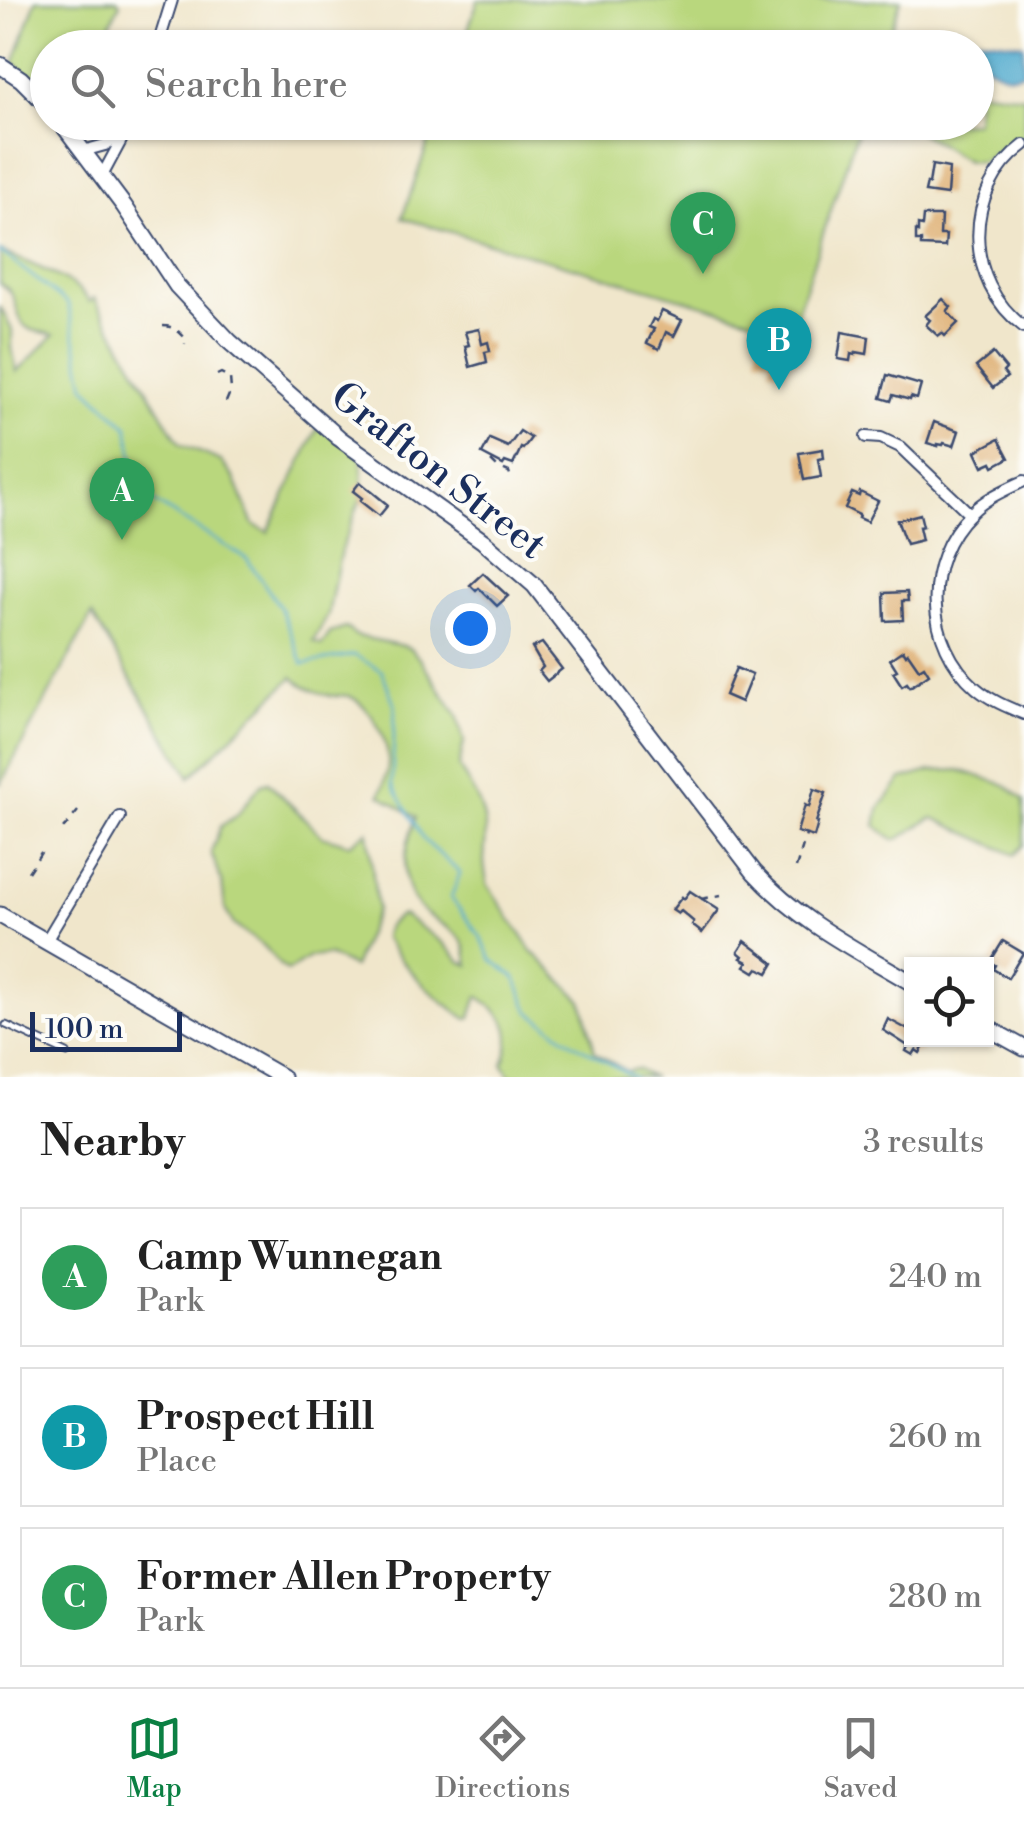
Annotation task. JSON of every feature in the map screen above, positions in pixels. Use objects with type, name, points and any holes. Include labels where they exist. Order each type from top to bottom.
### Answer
[{"type":"street","points":[[163,30],[172,0]]},
{"type":"street","points":[[0,65],[30,88]]},
{"type":"street","name":"Grafton Street","points":[[75,140],[177,286],[241,353],[327,428],[484,541],[534,585],[769,888],[804,918],[904,978]]},
{"type":"street","points":[[84,151],[111,140]]},
{"type":"street","points":[[102,176],[121,140]]},
{"type":"street","points":[[1024,146],[990,183],[977,234],[980,261],[990,288],[1024,328]]},
{"type":"street","points":[[866,437],[900,447],[970,514]]},
{"type":"street","points":[[1024,481],[990,498],[970,514],[947,546],[938,570],[935,610],[941,635],[959,670],[999,703],[1024,714]]},
{"type":"street","points":[[46,941],[120,818]]},
{"type":"street","points":[[0,914],[282,1077]]},
{"type":"street","points":[[994,1031],[1024,1048]]},
{"type":"lane","points":[[6,1025],[67,1053]]},
{"type":"path","points":[[163,326],[181,333],[185,344]]},
{"type":"path","points":[[216,375],[232,378],[226,402]]},
{"type":"path","points":[[491,460],[509,472],[512,480]]},
{"type":"path","points":[[62,827],[78,811]]},
{"type":"path","points":[[796,868],[806,834]]},
{"type":"path","points":[[28,872],[42,851]]},
{"type":"path","points":[[701,900],[721,895]]},
{"type":"green space","points":[[36,0],[120,3],[108,30],[30,30],[30,79],[14,63]]},
{"type":"green space","points":[[478,0],[901,0],[891,30],[468,30]]},
{"type":"green space","points":[[994,92],[1024,96],[1024,135],[981,162],[967,161],[932,140],[994,140]]},
{"type":"green space","points":[[429,140],[854,140],[791,330],[402,218]]},
{"type":"green space","points":[[0,251],[62,279],[89,302],[94,298],[180,444],[221,461],[234,478],[254,525],[268,532],[324,414],[361,450],[361,498],[341,550],[328,615],[313,642],[322,645],[330,633],[346,628],[357,636],[404,646],[422,662],[457,715],[464,741],[459,767],[477,798],[485,824],[487,884],[532,951],[582,1001],[595,1052],[626,1071],[637,1069],[651,1077],[511,1077],[503,1064],[509,1033],[496,1010],[478,996],[467,1019],[422,983],[393,950],[384,934],[403,915],[469,965],[460,937],[425,913],[410,892],[406,854],[416,817],[380,795],[387,771],[386,748],[371,714],[351,697],[319,692],[293,677],[190,777],[92,615],[0,785],[0,306],[12,330],[17,372],[54,335],[24,325],[13,297],[0,284]]},
{"type":"green space","points":[[959,770],[1006,785],[1024,800],[1024,845],[1015,855],[934,818],[895,840],[876,826],[879,809],[902,779],[931,771]]},
{"type":"green space","points":[[268,782],[322,836],[350,844],[368,831],[377,909],[353,967],[328,955],[309,957],[288,971],[265,947],[234,925],[225,909],[222,883],[211,852],[221,826],[237,815],[261,784]]},
{"type":"water","points":[[994,40],[1023,44],[1024,72],[1005,74],[994,69]]},
{"type":"building","points":[[932,165],[949,168],[947,195],[925,192]]},
{"type":"building","points":[[923,216],[941,216],[940,235],[946,235],[945,247],[921,246],[921,241],[916,241]]},
{"type":"building","points":[[943,299],[958,323],[945,336],[938,336],[926,325],[930,320],[925,316]]},
{"type":"building","points":[[662,311],[682,320],[674,336],[666,332],[659,349],[647,343],[654,329],[649,327]]},
{"type":"building","points":[[479,329],[482,344],[488,342],[490,351],[485,352],[487,362],[470,367],[465,332]]},
{"type":"building","points":[[760,330],[771,331],[770,338],[792,343],[784,370],[770,369],[772,359],[757,357]]},
{"type":"building","points":[[842,332],[869,337],[867,354],[851,354],[850,361],[838,359]]},
{"type":"building","points":[[993,353],[1006,369],[1003,372],[1007,377],[993,388],[976,367]]},
{"type":"building","points":[[887,375],[921,385],[917,399],[893,395],[891,401],[881,398]]},
{"type":"building","points":[[934,422],[959,431],[954,446],[927,443]]},
{"type":"building","points":[[520,431],[531,438],[513,465],[503,465],[482,454],[490,439],[508,447]]},
{"type":"building","points":[[999,439],[1009,458],[994,466],[992,462],[983,466],[976,451]]},
{"type":"building","points":[[823,449],[824,458],[818,459],[821,477],[804,480],[799,453]]},
{"type":"building","points":[[360,482],[388,505],[379,516],[353,491]]},
{"type":"building","points":[[860,492],[878,501],[867,522],[845,508],[852,493],[859,496]]},
{"type":"building","points":[[920,514],[922,540],[906,544],[897,520]]},
{"type":"building","points":[[483,573],[508,596],[497,606],[479,588],[476,591],[470,585]]},
{"type":"building","points":[[907,592],[908,601],[902,601],[903,620],[885,621],[884,593]]},
{"type":"building","points":[[542,643],[562,669],[547,681],[539,671],[543,667],[532,648]]},
{"type":"building","points":[[903,650],[919,669],[924,666],[929,674],[910,687],[907,683],[902,686],[890,659]]},
{"type":"building","points":[[736,668],[752,675],[741,702],[725,695]]},
{"type":"building","points":[[814,789],[826,793],[814,837],[797,832]]},
{"type":"building","points":[[690,891],[719,910],[702,933],[681,911],[678,914],[672,910]]},
{"type":"building","points":[[745,941],[774,963],[768,973],[745,966],[748,962],[738,952]]},
{"type":"building","points":[[1003,941],[1023,953],[1008,978],[994,970],[993,957]]},
{"type":"building","points":[[888,1019],[904,1028],[904,1043],[883,1030]]},
{"type":"building","points":[[908,1047],[924,1047],[913,1055],[906,1051]]},
{"type":"waterway","points":[[0,251],[68,304],[85,386],[128,427],[139,493],[247,559],[280,607],[303,664],[354,655],[382,671],[395,706],[392,784],[424,840],[460,873],[451,898],[480,936],[492,960],[515,977],[530,1012],[570,1041],[634,1077]]},
{"type":"place","name":"Former Allen Property","points":[[703,274]]},
{"type":"place","name":"Prospect Hill","points":[[779,390]]},
{"type":"place","name":"Camp Wunnegan","points":[[122,540]]}]
